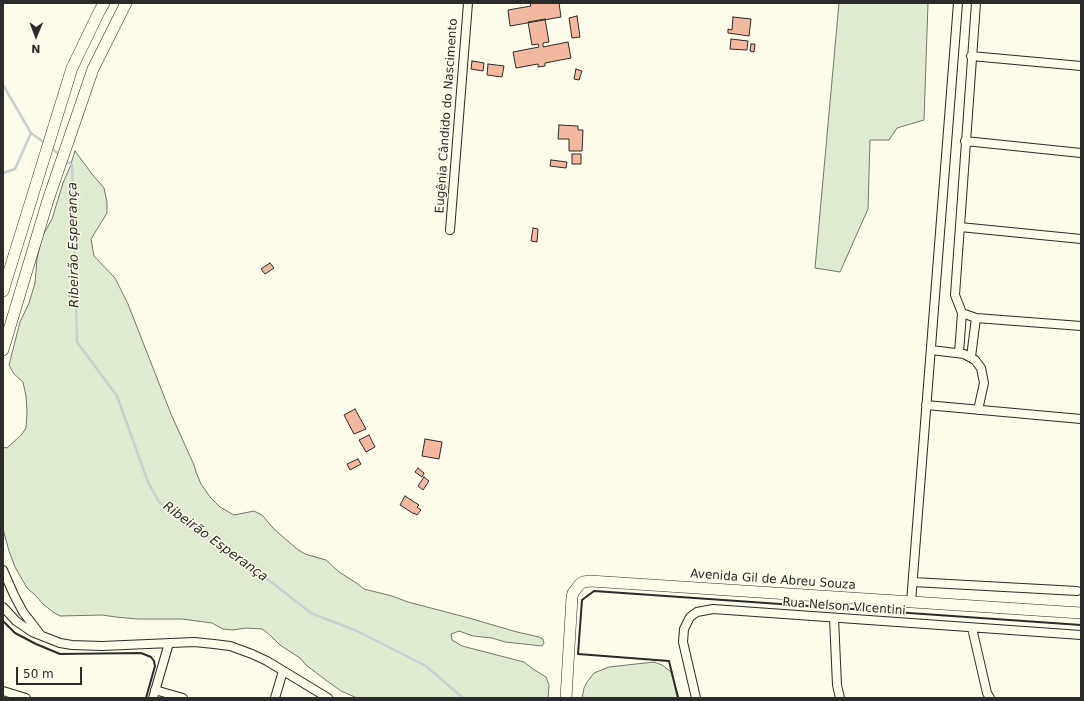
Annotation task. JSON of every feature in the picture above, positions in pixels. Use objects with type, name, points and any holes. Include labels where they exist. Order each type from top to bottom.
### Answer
[{"type":"main road","points":[[3,291],[72,68],[104,3]]},
{"type":"main road","points":[[3,350],[67,142],[93,69],[126,3]]},
{"type":"main road","name":"Avenida Gil de Abreu Souza","points":[[566,698],[572,597],[575,589],[583,582],[590,581],[1081,613]]},
{"type":"street","name":"Eugênia Cândido do Nascimento","points":[[450,230],[468,3]]},
{"type":"street","points":[[911,602],[958,3]]},
{"type":"street","points":[[959,353],[962,313],[955,295],[976,3]]},
{"type":"street","points":[[971,56],[1081,66]]},
{"type":"street","points":[[965,141],[1081,153]]},
{"type":"street","points":[[960,227],[1081,239]]},
{"type":"street","points":[[962,313],[976,318],[1081,326]]},
{"type":"street","points":[[971,358],[976,318]]},
{"type":"street","points":[[930,350],[964,354],[975,360],[981,368],[984,383],[978,410]]},
{"type":"street","points":[[926,405],[1081,419]]},
{"type":"street","points":[[3,570],[23,612],[42,636]]},
{"type":"street","points":[[913,582],[1077,591]]},
{"type":"street","points":[[3,607],[25,628],[60,643],[102,646],[194,642],[230,646],[252,654],[328,698]]},
{"type":"street","name":"Rua Nelson VIcentini","points":[[696,698],[684,642],[684,628],[690,617],[697,612],[714,609],[1081,635]]},
{"type":"street","points":[[834,618],[837,685],[840,698]]},
{"type":"street","points":[[972,628],[987,693],[990,698]]},
{"type":"street","points":[[153,698],[169,643]]},
{"type":"street","points":[[275,698],[283,671]]},
{"type":"street","points":[[155,690],[183,698]]},
{"type":"street","points":[[3,691],[26,698]]},
{"type":"green space","points":[[839,3],[928,3],[924,120],[897,128],[889,140],[870,140],[868,209],[840,272],[815,268]]},
{"type":"green space","points":[[75,151],[104,188],[107,202],[107,213],[91,239],[94,256],[115,278],[128,304],[171,414],[201,484],[210,497],[220,507],[234,515],[254,511],[262,515],[274,529],[297,549],[305,554],[326,560],[339,572],[364,589],[543,639],[544,643],[542,646],[505,642],[492,638],[473,636],[459,631],[451,634],[452,640],[462,646],[524,662],[546,677],[549,685],[548,698],[357,698],[341,691],[327,681],[306,665],[300,658],[280,645],[262,629],[223,629],[212,623],[182,619],[137,619],[102,615],[60,616],[43,604],[27,588],[15,567],[3,529],[3,447],[7,448],[22,434],[26,428],[27,413],[23,382],[14,374],[9,365],[20,322],[29,303],[35,283],[37,259],[42,237],[52,219]]},
{"type":"green space","points":[[654,662],[662,665],[671,672],[679,698],[582,698],[584,688],[594,673],[609,667]]},
{"type":"building","points":[[530,3],[559,3],[561,17],[510,26],[508,10],[531,6]]},
{"type":"building","points":[[577,16],[580,37],[572,38],[569,18]]},
{"type":"building","points":[[733,17],[751,19],[749,36],[728,33],[728,29],[732,30]]},
{"type":"building","points":[[545,19],[549,42],[543,43],[543,47],[568,42],[571,58],[545,63],[545,66],[538,67],[538,64],[516,68],[513,52],[539,47],[538,44],[532,45],[528,22]]},
{"type":"building","points":[[731,39],[748,41],[747,50],[730,49]]},
{"type":"building","points":[[751,44],[755,44],[754,52],[750,51]]},
{"type":"building","points":[[472,61],[484,63],[483,71],[471,69]]},
{"type":"building","points":[[488,64],[504,66],[502,77],[487,75]]},
{"type":"building","points":[[576,69],[582,71],[579,80],[574,79]]},
{"type":"building","points":[[559,125],[578,126],[578,130],[583,130],[582,151],[569,151],[569,139],[558,139]]},
{"type":"building","points":[[572,154],[581,154],[581,164],[572,164]]},
{"type":"building","points":[[551,160],[567,162],[566,168],[550,166]]},
{"type":"building","points":[[533,228],[538,229],[537,242],[531,241]]},
{"type":"building","points":[[270,263],[274,268],[265,274],[261,269]]},
{"type":"building","points":[[355,409],[366,429],[354,434],[344,415]]},
{"type":"building","points":[[369,435],[375,447],[366,452],[359,440]]},
{"type":"building","points":[[425,439],[442,442],[439,459],[422,456]]},
{"type":"building","points":[[358,459],[361,464],[350,470],[347,464]]},
{"type":"building","points":[[418,468],[424,473],[422,477],[415,472]]},
{"type":"building","points":[[424,477],[429,481],[423,490],[418,486]]},
{"type":"building","points":[[405,496],[419,505],[417,507],[421,510],[417,515],[400,505]]},
{"type":"waterway","name":"Ribeirão Esperança","points":[[3,85],[31,133],[46,144]]},
{"type":"waterway","points":[[3,173],[15,169],[31,133]]},
{"type":"waterway","name":"Ribeirão Esperança","points":[[51,148],[60,155]]},
{"type":"waterway","name":"Ribeirão Esperança","points":[[65,160],[72,165],[77,342],[117,396],[148,482],[159,502],[266,578],[311,613],[357,631],[426,666],[463,698]]},
{"type":"wall","points":[[678,698],[669,661],[578,654],[582,600],[594,591],[1081,625]]},
{"type":"wall","points":[[3,621],[15,633],[60,654],[141,653],[151,657],[155,666],[146,698]]}]
